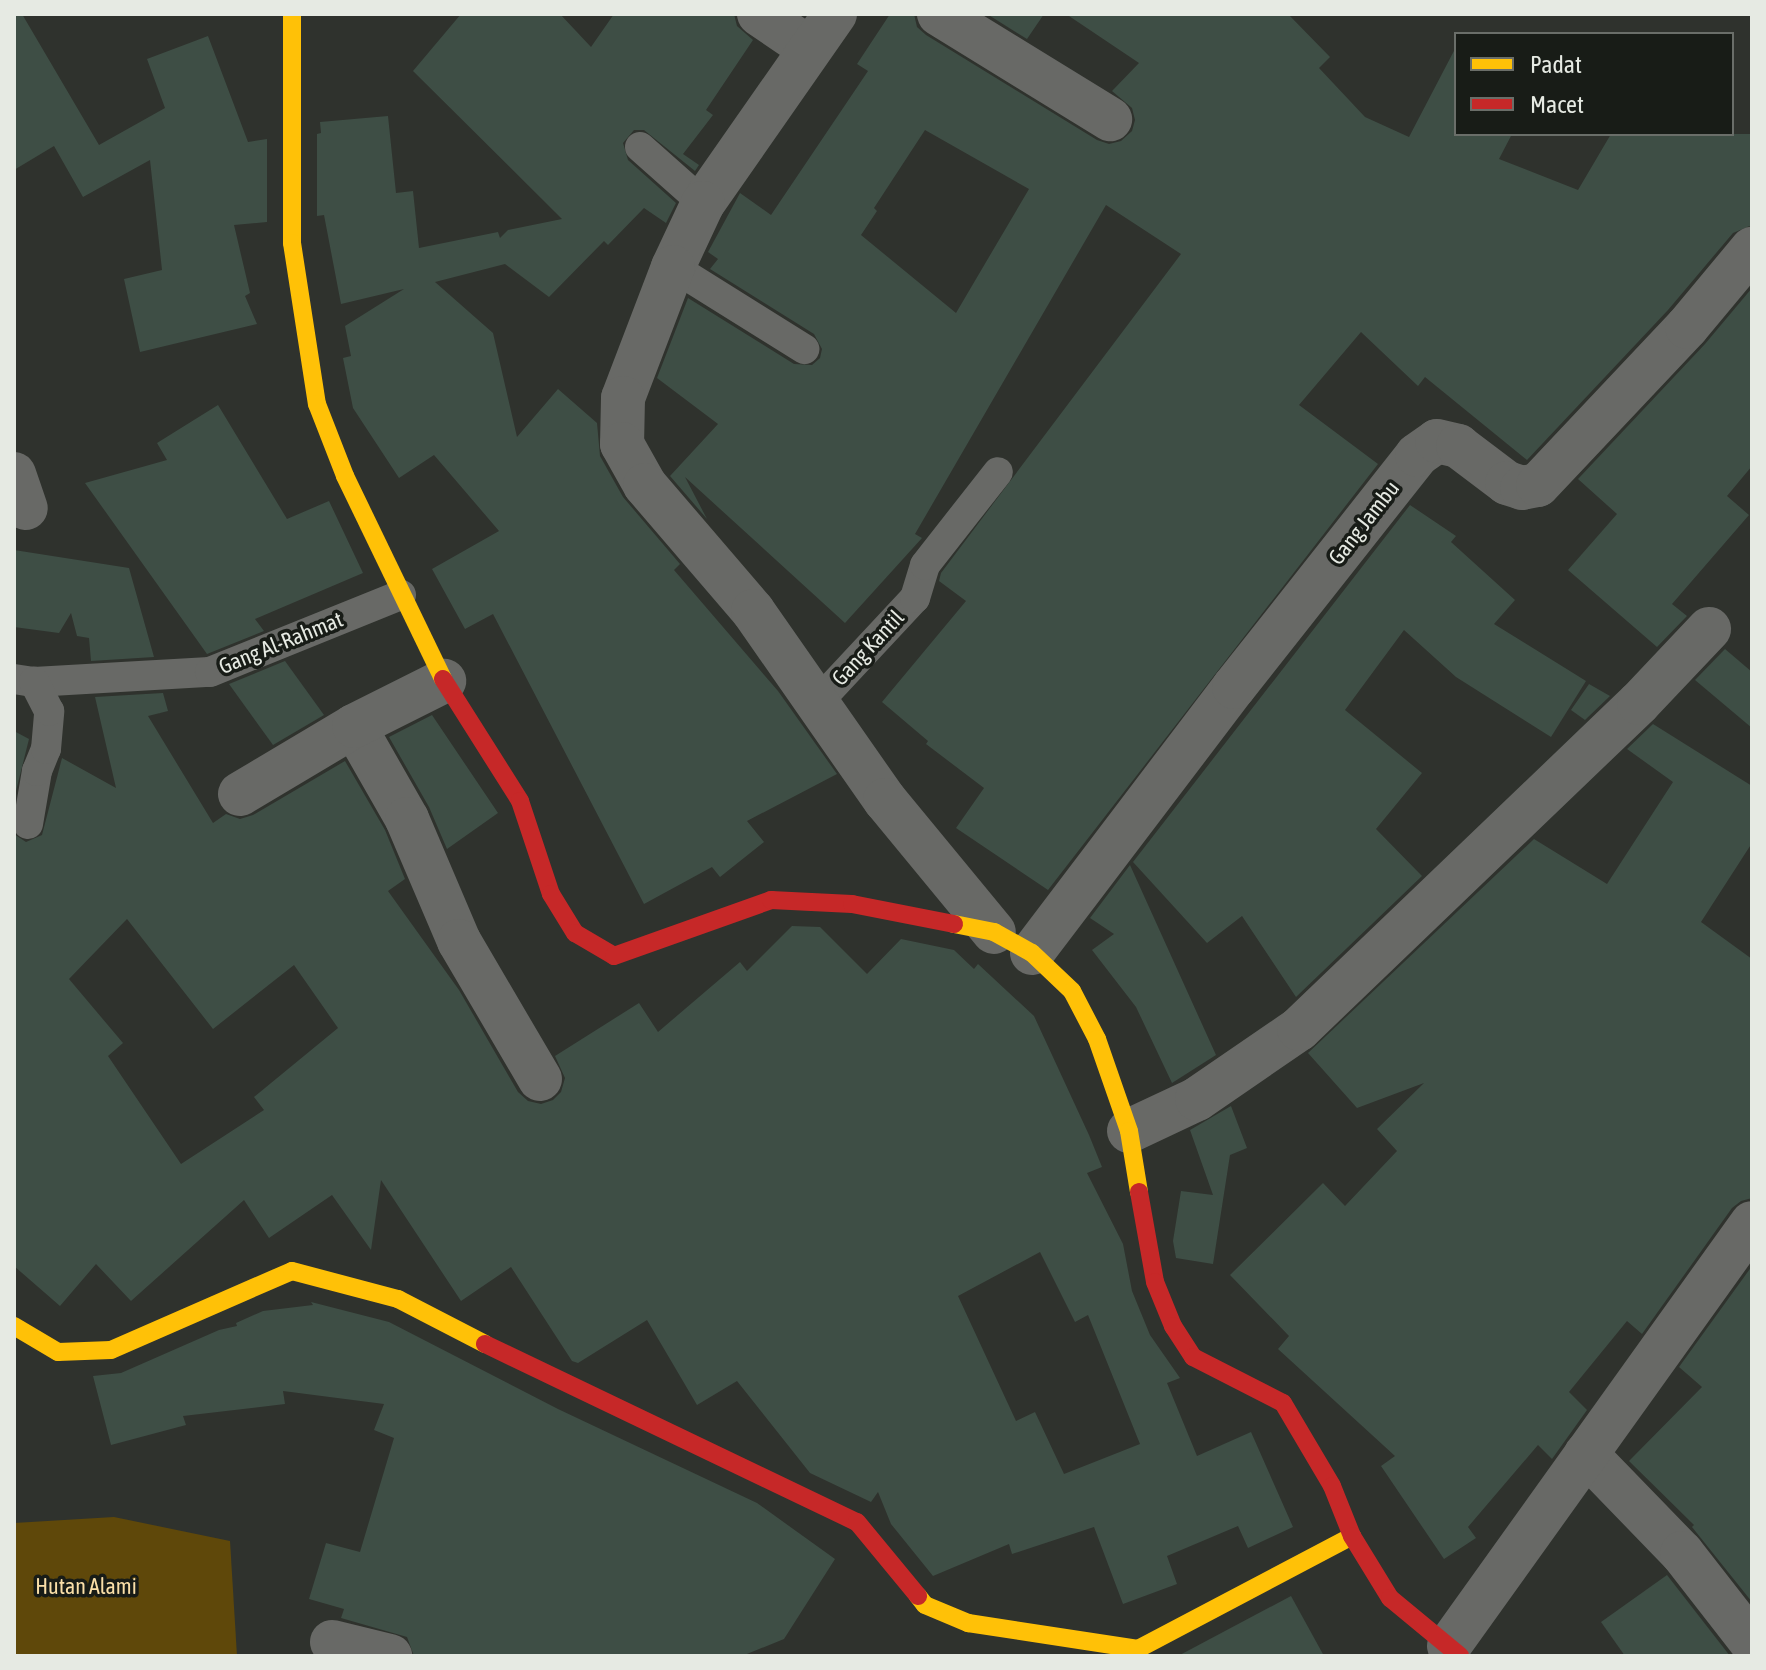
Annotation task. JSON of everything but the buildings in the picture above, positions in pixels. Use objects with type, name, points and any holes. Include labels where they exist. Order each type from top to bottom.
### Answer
[{"type":"street","points":[[292,14],[292,243],[317,404],[345,476],[444,681],[520,801],[551,894],[575,933],[614,956],[771,900],[852,904],[994,932],[1032,953],[1072,991],[1097,1039],[1129,1131],[1155,1282],[1173,1326],[1193,1357],[1283,1403],[1332,1486],[1352,1536],[1390,1598],[1454,1651],[1586,1454],[1752,1223]]},
{"type":"street","points":[[759,14],[809,48]]},
{"type":"street","points":[[835,14],[703,203],[673,267],[623,398],[622,444],[645,485],[753,611],[885,800],[994,932]]},
{"type":"street","points":[[939,14],[1110,119]]},
{"type":"street","name":"Gang Jambu","points":[[1032,953],[1234,687],[1417,455],[1437,441],[1458,446],[1507,483],[1522,488],[1538,485],[1687,327],[1752,249]]},
{"type":"street","points":[[1129,1131],[1197,1099],[1299,1029],[1639,703],[1709,629]]},
{"type":"street","points":[[240,794],[354,726],[444,681]]},
{"type":"street","points":[[354,726],[407,819],[459,941],[540,1079]]},
{"type":"street","points":[[14,1326],[58,1352],[111,1350],[292,1271],[398,1299],[569,1387],[857,1522],[925,1605],[968,1623],[1139,1652],[1352,1536]]},
{"type":"street","points":[[1586,1454],[1682,1553],[1752,1643]]},
{"type":"street","points":[[332,1642],[390,1656]]},
{"type":"lane","points":[[640,147],[703,203]]},
{"type":"lane","points":[[673,267],[804,349]]},
{"type":"lane","name":"Gang Kantil","points":[[816,704],[915,598],[925,565],[998,472]]},
{"type":"lane","name":"Gang Al-Rahmat","points":[[24,681],[210,672],[401,595]]},
{"type":"lane","points":[[24,681],[49,711],[46,749],[37,771],[28,824]]},
{"type":"green space","name":"Hutan Alami","points":[[114,1517],[230,1541],[237,1656],[14,1656],[14,1523]]},
{"type":"traffic: slow","points":[[292,14],[292,243],[317,404],[345,476],[443,679]]},
{"type":"traffic: slow","points":[[954,924],[994,932],[1032,953],[1072,991],[1097,1039],[1129,1131],[1139,1192]]},
{"type":"traffic: slow","points":[[14,1326],[58,1352],[111,1350],[292,1271],[398,1299],[485,1344]]},
{"type":"traffic: slow","points":[[918,1596],[925,1605],[968,1623],[1138,1649],[1352,1536]]},
{"type":"traffic: jam","points":[[443,679],[520,801],[551,894],[575,933],[614,956],[771,900],[852,904],[954,924]]},
{"type":"traffic: jam","points":[[1139,1192],[1155,1282],[1173,1326],[1193,1357],[1283,1403],[1332,1486],[1352,1536],[1390,1598],[1460,1656]]},
{"type":"traffic: jam","points":[[485,1344],[857,1522],[918,1596]]}]
